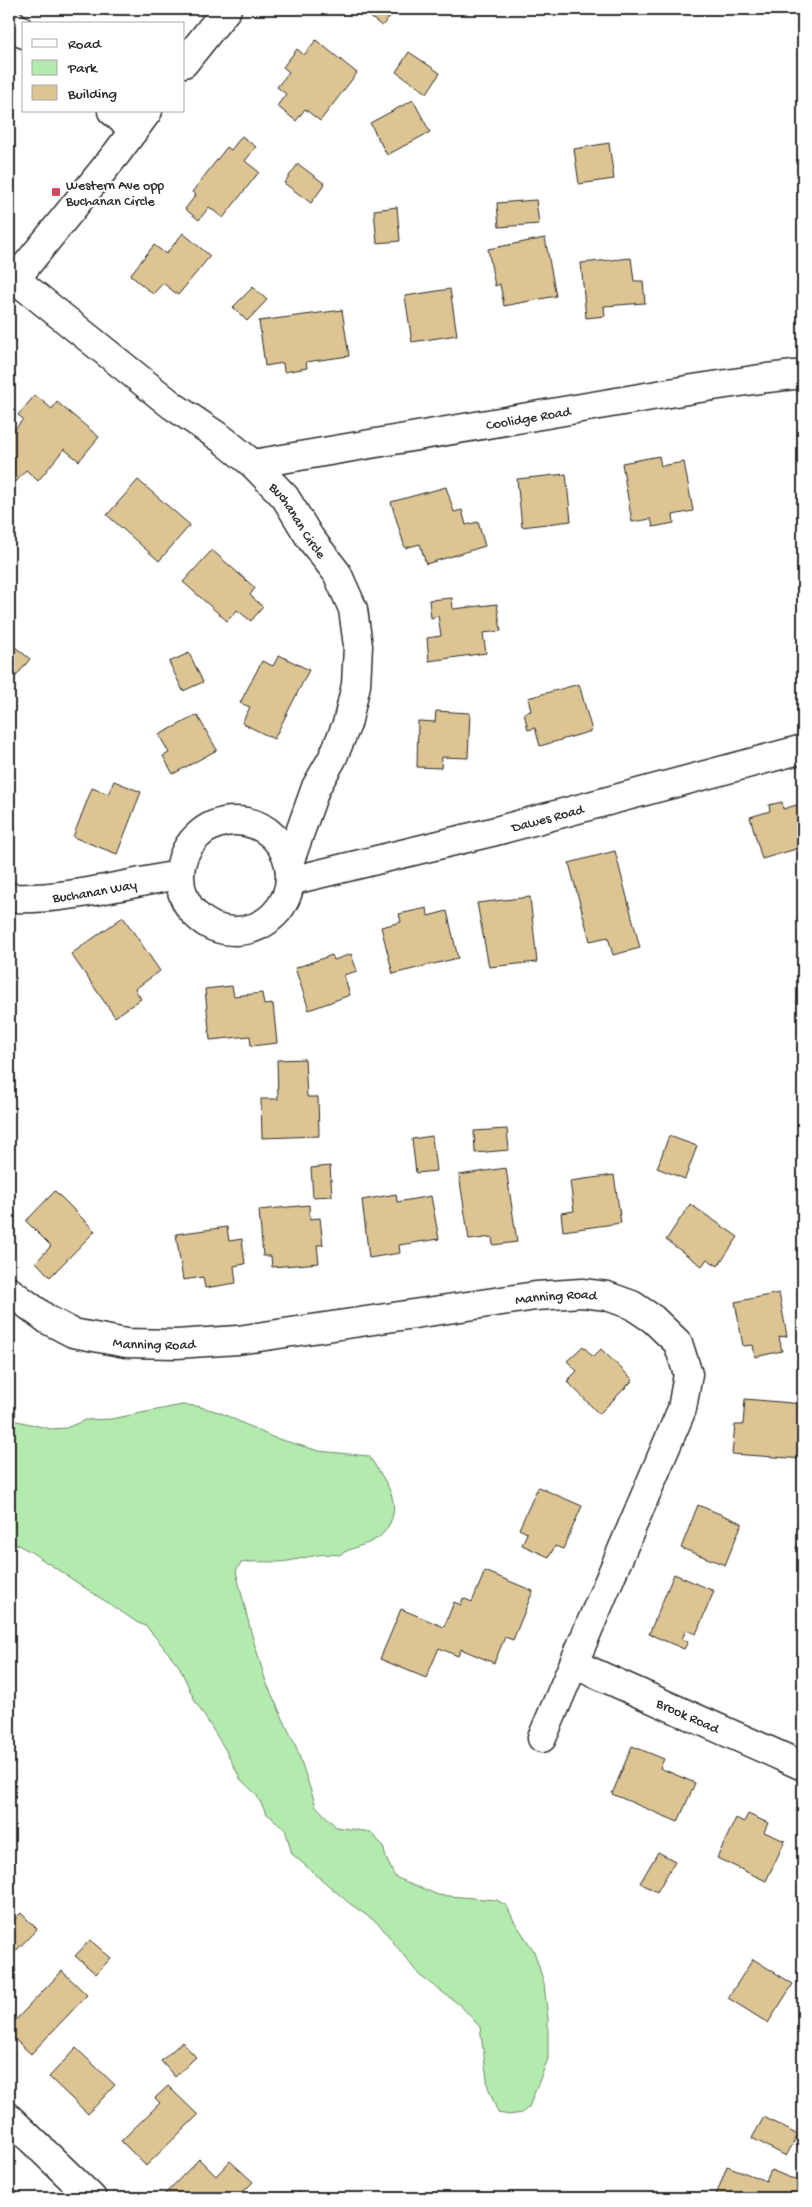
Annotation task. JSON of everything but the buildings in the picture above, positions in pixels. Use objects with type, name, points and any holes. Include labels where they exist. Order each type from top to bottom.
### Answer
[{"type":"street","points":[[185,63],[227,9]]},
{"type":"street","points":[[9,21],[22,32]]},
{"type":"street","points":[[12,283],[141,121],[115,112]]},
{"type":"street","name":"Buchanan Circle","points":[[12,283],[173,406],[254,464],[285,497],[310,538],[337,573],[353,609],[358,646],[356,685],[347,724],[332,759],[316,787],[290,872],[287,895],[274,914],[255,928],[240,931],[224,930],[210,925],[197,917],[187,905],[181,890],[179,875],[182,859],[189,845],[200,833],[213,825],[229,821],[244,822],[260,827],[273,836],[283,848],[290,872]]},
{"type":"street","name":"Coolidge Road","points":[[254,464],[693,389],[803,374]]},
{"type":"street","name":"Dawes Road","points":[[290,872],[492,832],[803,749]]},
{"type":"street","name":"Buchanan Way","points":[[9,898],[28,899],[75,894],[179,875]]},
{"type":"street","name":"Manning Road","points":[[9,1291],[48,1320],[73,1333],[126,1343],[176,1344],[238,1340],[536,1296],[582,1293],[607,1296],[632,1305],[654,1319],[678,1343],[688,1374],[682,1410],[542,1738]]},
{"type":"street","name":"Brook Road","points":[[574,1664],[803,1766]]},
{"type":"street","points":[[9,2118],[92,2198]]},
{"type":"green space","points":[[182,1405],[197,1406],[219,1412],[272,1437],[319,1451],[369,1456],[384,1479],[392,1496],[393,1514],[390,1523],[380,1537],[339,1555],[315,1555],[285,1562],[241,1563],[236,1571],[266,1682],[297,1749],[316,1806],[336,1827],[371,1832],[383,1846],[386,1858],[395,1877],[438,1895],[497,1900],[507,1906],[514,1921],[534,1951],[544,1983],[548,2019],[548,2059],[529,2107],[522,2113],[509,2115],[498,2113],[488,2087],[480,2027],[460,2005],[419,1975],[379,1924],[349,1903],[292,1854],[285,1829],[266,1813],[256,1794],[241,1780],[225,1749],[195,1701],[179,1666],[146,1626],[138,1623],[31,1552],[9,1540],[9,1419],[51,1429],[66,1428],[85,1420],[111,1419]]},
{"type":"place","name":"Western Ave opp Buchanan Circle","points":[[56,192]]}]
